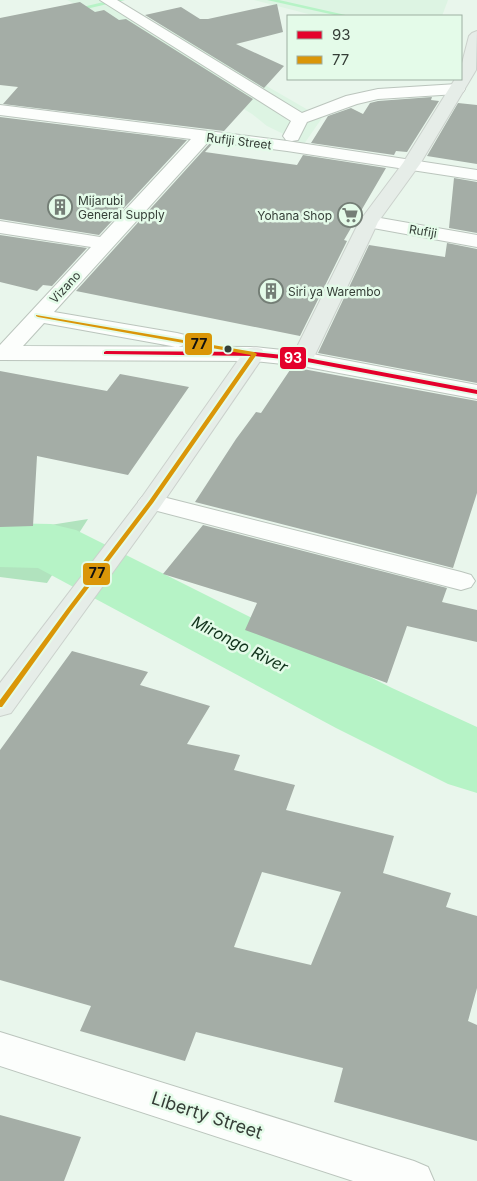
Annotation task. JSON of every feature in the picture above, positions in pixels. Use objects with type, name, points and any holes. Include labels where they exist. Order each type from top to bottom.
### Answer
[{"type":"main road","points":[[302,358],[369,222],[411,164],[457,89],[472,70],[477,36]]},
{"type":"main road","points":[[0,705],[68,610],[151,502],[254,354]]},
{"type":"street","points":[[107,0],[300,119]]},
{"type":"street","points":[[287,146],[300,119],[352,100],[378,94],[457,89]]},
{"type":"street","name":"Rufiji Street","points":[[0,110],[287,146],[477,174]]},
{"type":"street","name":"Vizano","points":[[2,353],[106,244],[204,136]]},
{"type":"street","name":"Rufiji","points":[[369,222],[477,240]]},
{"type":"street","points":[[0,226],[106,244]]},
{"type":"street","points":[[38,316],[254,354]]},
{"type":"street","points":[[2,353],[254,354],[302,358],[477,392]]},
{"type":"street","points":[[151,502],[461,581]]},
{"type":"street","name":"Liberty Street","points":[[0,1049],[414,1181]]},
{"type":"shaded area","points":[[67,0],[117,0],[322,118],[304,144],[267,126],[252,114],[203,84],[137,34]]},
{"type":"shaded area","points":[[254,0],[448,0],[442,15],[312,15]]},
{"type":"green space","points":[[88,519],[47,583],[0,577],[0,533]]},
{"type":"building","points":[[80,2],[95,12],[104,10],[119,20],[126,19],[253,99],[224,131],[3,104],[18,87],[0,85],[0,18]]},
{"type":"building","points":[[277,4],[283,32],[236,44],[284,66],[264,88],[145,15],[181,7],[200,19],[208,19]]},
{"type":"building","points":[[432,97],[431,100],[439,101],[407,152],[396,151],[394,155],[311,143],[328,116],[351,108],[363,114],[370,103],[378,101]]},
{"type":"building","points":[[458,103],[477,105],[477,164],[427,156]]},
{"type":"building","points":[[0,117],[187,140],[99,235],[0,219]]},
{"type":"building","points":[[210,143],[213,143],[205,152],[297,165],[303,155],[386,168],[344,240],[347,241],[300,336],[76,291]]},
{"type":"building","points":[[454,178],[477,182],[477,233],[449,228]]},
{"type":"building","points":[[0,235],[87,248],[52,286],[43,285],[37,291],[0,282]]},
{"type":"building","points":[[447,243],[477,249],[477,383],[318,353],[369,245],[445,257]]},
{"type":"building","points":[[292,367],[477,401],[477,493],[453,568],[195,502],[236,439],[256,412],[261,413]]},
{"type":"building","points":[[0,371],[107,391],[120,374],[189,387],[128,475],[37,456],[33,526],[0,527]]},
{"type":"building","points":[[203,525],[447,588],[442,602],[477,610],[477,642],[407,626],[387,683],[245,630],[257,603],[163,574]]},
{"type":"building","points":[[72,651],[148,672],[140,685],[210,706],[187,744],[240,755],[234,770],[295,785],[286,810],[394,836],[383,873],[451,893],[446,907],[477,916],[477,988],[468,1021],[477,1025],[477,1141],[334,1102],[343,1068],[196,1032],[185,1061],[80,1031],[91,1006],[0,980],[0,750]],"holes":[[[262,872],[341,892],[311,965],[234,947]]]},
{"type":"building","points":[[0,1115],[81,1137],[64,1181],[0,1181]]},
{"type":"waterway","points":[[73,10],[122,0]]},
{"type":"waterway","points":[[270,0],[342,15]]},
{"type":"waterway","name":"Mirongo River","points":[[0,545],[51,546],[364,708],[477,762]]},
{"type":"transit line","name":"77","points":[[0,705],[151,502],[254,354],[38,316]]},
{"type":"transit line","name":"93","points":[[106,353],[254,354],[302,359],[477,392]]},
{"type":"place","name":"Mijarubi General Supply","points":[[60,207]]},
{"type":"place","name":"Yohana Shop","points":[[350,215]]},
{"type":"place","name":"Siri ya Warembo","points":[[271,291]]}]
